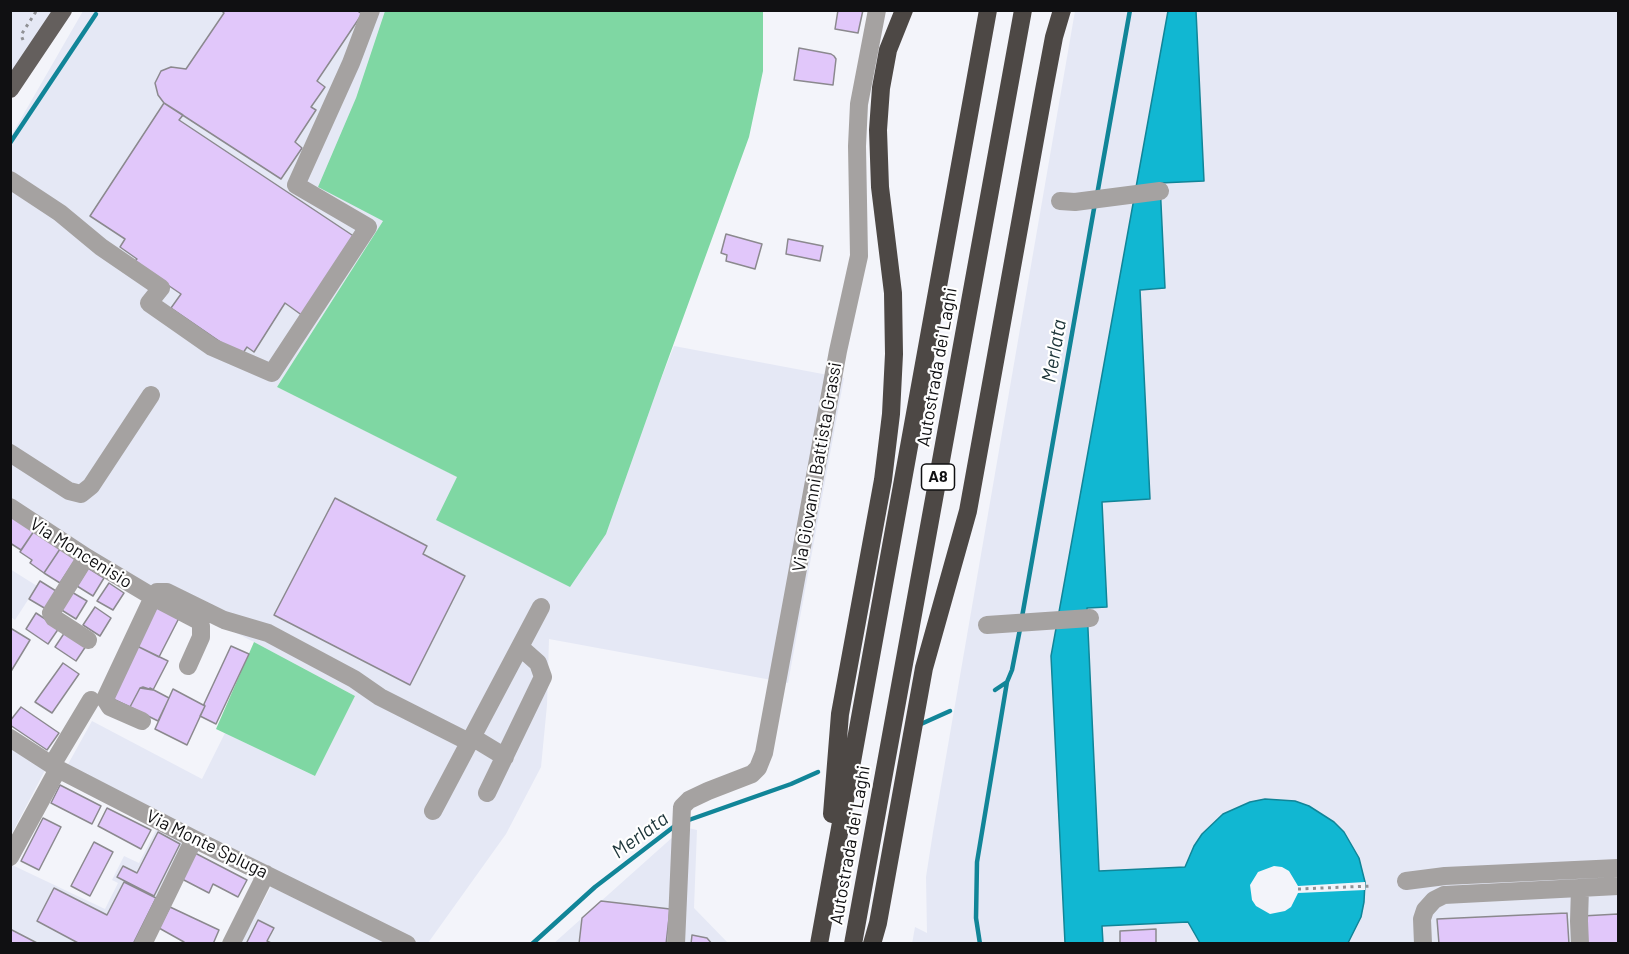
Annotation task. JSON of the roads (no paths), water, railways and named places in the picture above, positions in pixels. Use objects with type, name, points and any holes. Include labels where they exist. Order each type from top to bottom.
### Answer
[{"type":"highway","points":[[824,915],[840,714],[883,480],[894,385],[893,293],[879,165],[881,88],[888,50],[904,10]]},
{"type":"highway","name":"Autostrada dei Laghi","points":[[819,944],[988,10]]},
{"type":"highway","name":"Autostrada dei Laghi","points":[[853,944],[1023,10]]},
{"type":"highway","points":[[872,944],[878,923],[924,668],[968,511],[1050,59],[1062,10]]},
{"type":"main road","points":[[10,89],[63,10]]},
{"type":"street","points":[[10,180],[60,213],[101,247],[161,288],[150,303],[212,347],[272,373],[368,227],[296,185],[351,63],[371,10]]},
{"type":"street","name":"Via Giovanni Battista Grassi","points":[[676,944],[682,807],[689,800],[752,774],[758,768],[764,753],[838,351],[859,255],[857,146],[859,104],[876,10]]},
{"type":"street","points":[[1067,201],[1160,190]]},
{"type":"street","points":[[10,453],[69,491],[81,494],[86,491],[151,395]]},
{"type":"street","name":"Via Moncenisio","points":[[10,507],[86,557],[153,597],[195,618],[201,626],[201,637],[188,666]]},
{"type":"street","points":[[86,557],[51,613],[54,618],[88,640]]},
{"type":"street","points":[[142,722],[110,707],[105,699],[153,597],[157,592],[167,592],[224,620],[268,633],[354,679],[380,697],[505,757]]},
{"type":"street","points":[[433,811],[541,607]]},
{"type":"street","points":[[987,625],[1090,618]]},
{"type":"street","points":[[487,793],[543,677],[538,663],[520,647]]},
{"type":"street","points":[[10,857],[91,700]]},
{"type":"street","name":"Via Monte Spluga","points":[[10,738],[55,767],[194,839],[407,944]]},
{"type":"street","points":[[143,944],[194,839]]},
{"type":"street","points":[[1406,881],[1445,876],[1618,868]]},
{"type":"street","points":[[231,944],[266,874]]},
{"type":"street","points":[[1423,944],[1422,919],[1425,910],[1434,900],[1444,895],[1618,886]]},
{"type":"street","points":[[1580,888],[1580,944]]},
{"type":"water","points":[[1168,11],[1196,11],[1204,181],[1160,183],[1165,288],[1140,290],[1150,499],[1102,502],[1107,607],[1087,608],[1099,871],[1185,867],[1202,834],[1223,814],[1250,802],[1265,799],[1295,801],[1309,806],[1334,822],[1344,832],[1359,858],[1365,882],[1364,902],[1361,917],[1348,943],[1200,943],[1188,922],[1102,926],[1103,943],[1065,943],[1051,656]]},
{"type":"waterway","name":"Merlata","points":[[1097,195],[1130,10]]},
{"type":"waterway","points":[[10,143],[96,14]]},
{"type":"waterway","name":"Merlata","points":[[1022,617],[1095,203]]},
{"type":"waterway","name":"Merlata","points":[[995,690],[1007,682],[1012,670],[1020,629]]},
{"type":"waterway","points":[[980,944],[976,918],[977,862],[1007,682]]},
{"type":"waterway","name":"Merlata","points":[[921,724],[950,711]]},
{"type":"waterway","name":"Merlata","points":[[686,821],[791,784],[818,772]]},
{"type":"waterway","name":"Merlata","points":[[532,944],[595,887],[676,825]]}]
